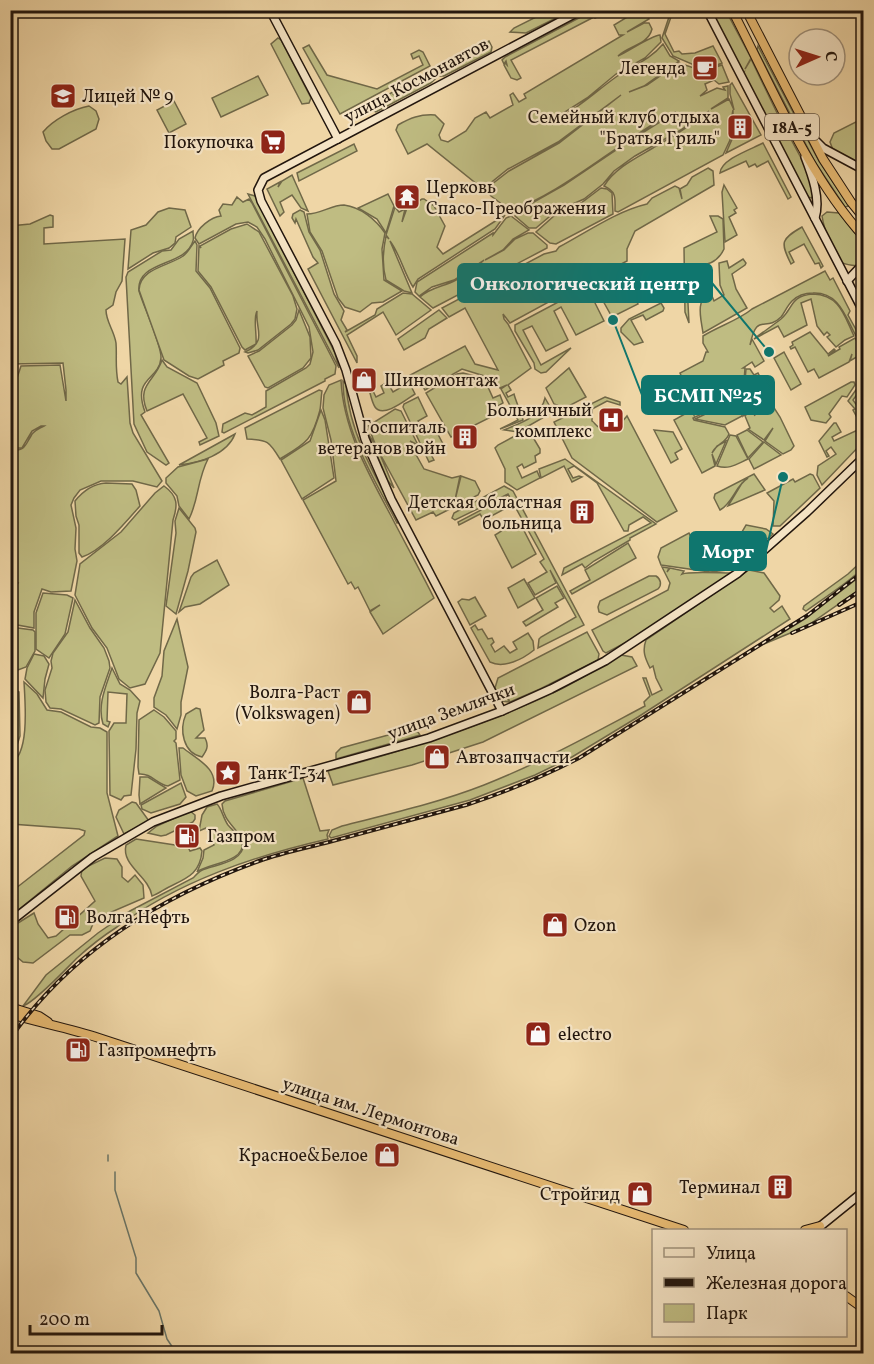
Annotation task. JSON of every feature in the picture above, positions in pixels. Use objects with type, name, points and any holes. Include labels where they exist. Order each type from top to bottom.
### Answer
[{"type":"highway","name":"18А-5","points":[[732,10],[827,189],[864,237]]},
{"type":"highway","name":"18А-5","points":[[746,10],[823,159],[864,218]]},
{"type":"highway","points":[[10,1007],[39,1016],[49,1023]]},
{"type":"highway","points":[[10,1014],[49,1023]]},
{"type":"highway","name":"улица им. Лермонтова","points":[[49,1023],[681,1229]]},
{"type":"highway","points":[[847,1297],[864,1309]]},
{"type":"main road","points":[[270,10],[338,139]]},
{"type":"main road","name":"улица Космонавтов","points":[[502,711],[392,499],[365,439],[346,370],[336,344],[260,197],[259,187],[264,178],[582,10]]},
{"type":"main road","points":[[707,10],[864,313]]},
{"type":"main road","points":[[801,113],[820,145],[864,170]]},
{"type":"main road","points":[[788,119],[812,176],[817,210],[815,218]]},
{"type":"main road","points":[[847,281],[864,262]]},
{"type":"main road","name":"улица Землячки","points":[[10,922],[93,857],[139,829],[170,815],[221,796],[429,738],[502,711],[605,661],[738,573],[828,492],[864,456]]},
{"type":"main road","points":[[818,1228],[864,1191]]},
{"type":"green space","points":[[548,11],[570,11],[526,33],[510,32],[514,28]]},
{"type":"green space","points":[[592,11],[609,11],[511,60],[521,78],[517,80],[511,78],[504,65],[505,63],[507,65],[506,61],[504,64],[502,60],[505,57]]},
{"type":"green space","points":[[626,11],[644,11],[649,19],[627,32],[644,23],[649,23],[652,29],[646,39],[618,56],[656,36],[660,35],[661,42],[645,58],[616,74],[554,121],[579,106],[616,77],[647,59],[663,44],[670,56],[679,61],[644,86],[629,92],[647,85],[679,63],[694,68],[692,64],[673,56],[662,38],[669,17],[676,11],[685,11],[671,17],[665,34],[674,52],[695,53],[713,46],[722,63],[697,73],[694,69],[695,74],[722,65],[729,82],[719,84],[714,80],[705,84],[707,90],[700,96],[717,88],[725,90],[723,87],[728,86],[728,98],[711,109],[729,99],[734,110],[730,94],[732,83],[761,135],[726,153],[733,137],[733,110],[730,140],[723,155],[618,212],[615,211],[613,193],[604,186],[614,174],[709,111],[635,156],[614,171],[603,184],[584,199],[555,212],[536,228],[529,228],[515,216],[516,212],[564,185],[676,112],[653,124],[552,191],[511,211],[491,196],[487,188],[509,171],[559,143],[621,95],[558,142],[508,169],[483,189],[427,144],[408,154],[396,130],[398,125],[411,118],[435,115],[444,124],[439,135],[441,140],[448,142],[466,131],[475,118],[486,112],[490,118],[513,105],[510,95],[513,93],[519,102],[526,98],[524,94],[623,35],[619,35],[614,25],[629,16]]},
{"type":"green space","points":[[709,11],[726,11],[751,58],[745,69],[751,59],[808,171],[812,198],[807,197],[744,72],[742,73]]},
{"type":"green space","points":[[278,38],[311,98],[309,103],[302,104],[271,44]]},
{"type":"green space","points":[[489,41],[492,47],[491,52],[440,76],[437,68]]},
{"type":"green space","points":[[309,45],[327,75],[377,89],[423,65],[419,56],[413,59],[411,54],[419,50],[423,52],[430,66],[340,114],[303,48]]},
{"type":"green space","points":[[758,46],[819,161],[849,206],[845,207],[815,162],[757,50]]},
{"type":"green space","points":[[433,70],[436,78],[431,83],[376,112],[364,107],[395,91],[393,95],[396,90]]},
{"type":"green space","points":[[258,76],[268,95],[221,117],[212,98]]},
{"type":"green space","points":[[174,101],[186,124],[169,133],[157,110]]},
{"type":"green space","points":[[89,106],[96,111],[99,119],[96,129],[59,149],[52,149],[43,132],[64,116]]},
{"type":"green space","points":[[863,114],[863,166],[833,150],[830,142],[834,133],[858,121]]},
{"type":"green space","points":[[763,143],[791,197],[788,199],[768,161],[757,167],[755,164],[749,167],[746,161],[720,173],[731,159]]},
{"type":"green space","points":[[354,144],[357,151],[299,181],[297,173]]},
{"type":"green space","points":[[708,168],[713,171],[714,185],[635,231],[627,249],[627,261],[573,289],[570,282],[566,284],[569,291],[510,323],[503,314],[531,368],[508,385],[511,390],[506,393],[508,397],[514,394],[523,420],[500,429],[518,420],[501,389],[507,385],[500,388],[494,379],[462,369],[425,390],[419,381],[411,386],[415,394],[389,409],[384,411],[375,407],[370,393],[373,391],[376,397],[384,393],[381,386],[387,382],[393,392],[400,388],[397,382],[465,346],[475,364],[498,370],[465,308],[449,317],[442,308],[544,254],[556,251],[559,247],[613,217],[647,204],[652,198],[675,186],[679,188],[682,199],[680,189],[687,185],[692,177]]},
{"type":"green space","points":[[292,175],[308,211],[301,208],[292,195],[280,202],[284,212],[280,216],[267,189],[280,182],[278,187],[282,181]]},
{"type":"green space","points":[[724,185],[737,208],[734,210],[736,213],[729,217],[737,235],[725,242],[722,192]]},
{"type":"green space","points":[[601,188],[612,193],[613,214],[556,244],[550,243],[536,232],[554,216],[581,203]]},
{"type":"green space","points":[[248,194],[255,196],[335,353],[339,368]]},
{"type":"green space","points":[[388,194],[394,206],[386,233],[377,219],[358,208]]},
{"type":"green space","points":[[237,197],[243,202],[249,199],[252,203],[336,366],[335,374],[325,381],[224,433],[222,432],[223,424],[245,413],[252,415],[266,407],[266,391],[306,368],[310,364],[313,352],[309,327],[257,227],[248,222],[236,224],[199,244],[195,238],[198,230],[205,224],[221,216],[219,210],[223,204],[232,205]]},
{"type":"green space","points":[[422,199],[434,206],[445,226],[437,247],[443,254],[505,215],[495,229],[418,279],[413,287],[390,241],[412,293],[386,280],[383,264],[384,247],[386,236],[389,239],[386,235],[395,207],[399,212],[405,209],[402,222],[407,208]]},
{"type":"green space","points":[[344,205],[356,208],[368,215],[385,233],[382,249],[384,280],[402,291],[383,302],[372,303],[360,312],[345,307],[338,298],[322,251],[310,232],[307,214]]},
{"type":"green space","points":[[169,208],[185,210],[191,227],[176,237],[175,243],[169,248],[153,253],[128,269],[131,230],[146,225],[158,212]]},
{"type":"green space","points":[[300,210],[304,212],[309,232],[320,250],[334,294],[344,311],[341,320],[347,330],[345,332],[375,315],[377,309],[403,293],[412,294],[431,310],[396,335],[383,312],[347,335],[357,356],[357,363],[308,269],[318,263],[296,219],[295,223],[292,218],[293,214]]},
{"type":"green space","points":[[827,212],[839,213],[863,243],[863,260],[856,266],[843,263],[835,253],[822,216]]},
{"type":"green space","points":[[50,215],[53,216],[53,227],[44,228],[44,244],[125,239],[122,281],[113,305],[106,310],[106,314],[116,343],[118,382],[121,384],[127,377],[130,423],[133,433],[162,481],[157,487],[133,481],[101,481],[80,490],[71,505],[76,528],[77,561],[71,591],[51,592],[42,589],[34,612],[34,628],[11,622],[14,590],[18,583],[11,583],[10,451],[19,450],[24,447],[33,433],[44,426],[32,431],[22,448],[11,448],[11,396],[21,366],[60,365],[66,401],[66,390],[63,363],[11,364],[10,226],[30,224]]},
{"type":"green space","points":[[511,216],[529,230],[513,239],[503,250],[485,260],[504,250],[515,239],[528,233],[533,233],[547,245],[547,248],[433,308],[420,297],[428,291],[451,282],[463,276],[484,260],[454,280],[432,287],[419,296],[415,292],[417,282],[493,233],[493,235],[506,218]]},
{"type":"green space","points":[[710,216],[723,219],[724,249],[714,261],[689,265],[687,284],[689,323],[685,312],[684,248],[717,232]]},
{"type":"green space","points":[[247,224],[259,232],[293,296],[297,309],[295,319],[291,324],[258,350],[248,353],[245,352],[256,344],[245,350],[242,347],[211,287],[198,271],[199,246],[201,248],[200,246],[231,229]],"holes":[[[257,311],[259,334],[256,344],[255,318]]]},
{"type":"green space","points":[[802,227],[823,266],[821,268],[819,263],[815,264],[804,244],[789,252],[794,262],[791,264],[787,257],[784,246],[786,238]]},
{"type":"green space","points":[[193,231],[193,240],[189,249],[153,268],[140,281],[139,291],[161,352],[156,371],[144,385],[142,400],[145,412],[141,415],[169,463],[166,465],[147,452],[134,424],[126,277],[128,272],[162,251],[171,250],[179,239]]},
{"type":"green space","points":[[195,241],[197,245],[196,271],[210,288],[240,348],[239,353],[223,361],[224,365],[198,379],[164,360],[139,290],[144,277],[183,256]]},
{"type":"green space","points":[[743,259],[745,265],[732,274],[736,289],[747,308],[703,333],[700,310],[702,300],[710,291],[714,301],[724,295],[720,285],[719,263],[727,261],[729,268]]},
{"type":"green space","points":[[624,267],[626,270],[622,273],[638,304],[612,317],[598,292],[591,295],[604,321],[576,335],[561,307],[554,311],[568,340],[546,351],[532,326],[523,330],[541,365],[571,348],[546,372],[541,373],[535,369],[534,363],[515,331],[515,325]]},
{"type":"green space","points":[[825,271],[830,280],[833,278],[859,335],[856,336],[835,301],[822,294],[810,293],[799,296],[792,301],[781,317],[770,323],[759,325],[753,335],[750,345],[752,339],[764,361],[755,367],[752,362],[743,368],[745,368],[744,381],[734,377],[739,382],[711,398],[711,393],[709,398],[696,407],[740,383],[740,396],[693,418],[725,427],[729,434],[726,440],[719,445],[726,441],[716,464],[712,454],[715,466],[702,473],[674,420],[692,410],[694,415],[695,408],[680,373],[703,361],[708,352],[703,343],[703,336]]},
{"type":"green space","points":[[813,294],[822,295],[835,302],[844,314],[854,336],[836,347],[827,337],[830,335],[827,332],[824,335],[817,326],[811,299],[801,303],[807,325],[784,337],[778,326],[754,339],[781,319],[796,300]]},
{"type":"green space","points":[[661,303],[663,311],[646,320],[643,315],[631,320],[643,342],[634,345],[621,332],[621,328],[629,319]]},
{"type":"green space","points":[[299,310],[310,337],[311,358],[303,368],[268,388],[265,387],[248,356],[259,351],[292,325]]},
{"type":"green space","points":[[439,310],[447,318],[429,329],[425,338],[404,350],[398,339]]},
{"type":"green space","points":[[810,332],[828,354],[835,350],[828,356],[855,338],[859,345],[860,355],[850,361],[852,354],[849,362],[819,378],[814,369],[808,372],[795,347],[791,349],[790,347],[793,345],[792,342]]},
{"type":"green space","points":[[784,352],[801,384],[791,390],[774,358]]},
{"type":"green space","points":[[162,360],[167,367],[197,383],[216,423],[219,436],[200,445],[199,442],[207,438],[183,394],[147,411],[144,402],[145,389]]},
{"type":"green space","points":[[569,368],[586,397],[565,408],[554,404],[546,388]]},
{"type":"green space","points":[[746,369],[750,369],[754,375],[758,373],[770,397],[769,400],[794,446],[783,454],[765,441],[773,428],[764,440],[748,429],[750,428],[745,416],[751,409],[755,416],[751,408],[743,416],[741,381],[745,383],[748,395],[746,382],[752,383],[745,381]]},
{"type":"green space","points":[[463,373],[494,381],[496,383],[488,387],[493,398],[500,395],[503,403],[496,407],[499,413],[451,437],[426,393],[457,374]]},
{"type":"green space","points":[[341,380],[346,415],[358,450],[434,598],[383,634],[370,612],[380,605],[370,611],[358,587],[355,589],[351,582],[348,584],[303,500],[336,481],[331,440],[323,408],[324,395],[329,385]]},
{"type":"green space","points":[[863,380],[863,386],[853,400],[862,413],[859,416],[863,421],[863,442],[822,485],[817,475],[818,466],[836,454],[831,447],[826,451],[829,456],[827,457],[819,441],[834,423],[841,432],[832,437],[834,441],[860,429],[858,425],[860,423],[853,410],[855,409],[848,401]]},
{"type":"green space","points":[[343,381],[346,384],[348,403],[358,439],[400,522],[397,523],[354,437],[344,400]]},
{"type":"green space","points":[[851,382],[855,385],[847,397],[842,396],[829,414],[831,417],[826,423],[811,420],[805,407]]},
{"type":"green space","points":[[319,390],[322,391],[320,408],[314,428],[307,440],[296,449],[280,459],[267,443],[247,439],[245,428]]},
{"type":"green space","points":[[418,397],[427,416],[418,421],[422,428],[432,423],[443,444],[429,451],[434,460],[429,462],[403,407],[404,404]]},
{"type":"green space","points":[[605,397],[620,402],[620,405],[607,401],[592,409],[592,421],[598,427],[608,429],[619,425],[627,416],[677,511],[657,522],[572,458],[554,422]]},
{"type":"green space","points":[[741,397],[742,416],[725,425],[695,419]]},
{"type":"green space","points":[[545,398],[553,412],[518,432],[504,430],[534,415],[543,405]]},
{"type":"green space","points":[[395,409],[401,411],[418,445],[410,441],[419,448],[414,451],[424,469],[452,478],[460,476],[455,500],[461,476],[475,481],[480,491],[478,495],[436,516],[433,512],[416,520],[379,452],[394,488],[388,481],[367,432],[376,446],[368,426]]},
{"type":"green space","points":[[321,410],[325,420],[334,478],[302,499],[281,460],[310,441]]},
{"type":"green space","points":[[528,429],[540,453],[535,456],[536,462],[524,468],[522,464],[517,467],[522,478],[537,471],[540,478],[517,490],[505,482],[505,469],[495,448]]},
{"type":"green space","points":[[654,430],[673,432],[682,449],[675,453],[678,459],[671,463]]},
{"type":"green space","points":[[747,430],[763,442],[748,458],[737,435]]},
{"type":"green space","points":[[235,434],[226,447],[212,457],[179,465]]},
{"type":"green space","points":[[730,435],[736,436],[748,459],[729,467],[717,466]]},
{"type":"green space","points":[[764,442],[781,455],[754,469],[749,459]]},
{"type":"green space","points":[[208,459],[189,519],[179,506],[177,496],[166,483],[166,478],[178,467]]},
{"type":"green space","points":[[565,459],[656,524],[585,568],[582,564],[562,575],[564,568],[651,523],[643,517],[629,525],[628,531],[624,531],[597,483],[574,466],[568,469],[573,478],[582,477],[572,482],[564,466],[541,478],[539,469]]},
{"type":"green space","points":[[754,474],[765,490],[728,506],[742,483],[720,510],[714,498],[715,494]]},
{"type":"green space","points":[[810,474],[813,475],[820,488],[780,526],[773,526],[774,501],[767,493],[793,479],[795,482]]},
{"type":"green space","points":[[106,483],[132,484],[140,506],[106,542],[82,557],[79,553],[79,525],[75,501],[89,489]]},
{"type":"green space","points":[[164,486],[172,493],[176,501],[176,510],[173,520],[160,653],[145,684],[130,688],[119,679],[107,648],[92,628],[75,595],[80,564],[121,532]]},
{"type":"green space","points":[[504,486],[513,491],[584,625],[538,648],[541,637],[576,617],[550,570],[556,583],[535,595],[528,583],[547,572],[540,562],[544,559],[508,494],[455,520],[452,518],[454,513]]},
{"type":"green space","points":[[506,497],[510,506],[484,520],[480,514],[459,525],[458,522]]},
{"type":"green space","points":[[179,508],[196,532],[176,614],[166,606],[176,533],[175,521]]},
{"type":"green space","points":[[516,522],[520,523],[536,554],[512,568],[495,535]]},
{"type":"green space","points":[[746,525],[766,529],[773,534],[754,550],[748,552],[739,537]]},
{"type":"green space","points":[[689,533],[695,546],[692,550],[696,547],[698,549],[720,535],[735,560],[736,569],[710,572],[661,565],[658,557],[661,548]]},
{"type":"green space","points":[[628,543],[636,558],[572,594],[570,591],[590,580],[585,570]]},
{"type":"green space","points":[[217,560],[229,585],[200,604],[185,607],[179,612],[191,577]]},
{"type":"green space","points":[[863,560],[863,568],[850,580],[806,611],[803,609],[804,606],[848,574]]},
{"type":"green space","points":[[662,567],[669,568],[667,572],[670,568],[684,571],[682,574],[731,573],[638,636],[606,653],[603,651],[592,630],[668,590],[670,583]]},
{"type":"green space","points":[[749,570],[764,573],[780,596],[770,608],[774,612],[782,606],[790,619],[638,717],[572,757],[535,775],[470,800],[331,838],[329,836],[332,830],[342,826],[413,808],[484,785],[566,748],[645,706],[644,702],[650,696],[643,678],[646,678],[652,695],[662,690],[653,666],[650,668],[645,658],[646,640]]},
{"type":"green space","points":[[863,574],[863,587],[807,626],[764,644],[805,619]]},
{"type":"green space","points":[[649,576],[656,576],[659,579],[658,589],[607,615],[599,612],[600,601]]},
{"type":"green space","points":[[524,579],[535,598],[518,608],[508,588]]},
{"type":"green space","points":[[557,586],[564,598],[555,603],[558,607],[526,626],[523,622],[543,610],[536,598]]},
{"type":"green space","points":[[43,593],[67,595],[73,598],[65,634],[49,658],[36,649],[36,613]]},
{"type":"green space","points":[[475,597],[486,616],[470,625],[458,602]]},
{"type":"green space","points":[[75,600],[104,648],[109,661],[110,668],[100,697],[99,723],[95,725],[61,709],[50,708],[46,702],[45,690],[52,668],[53,653],[68,632]]},
{"type":"green space","points":[[177,619],[188,667],[177,729],[166,715],[154,707],[154,698],[162,676],[164,651]]},
{"type":"green space","points":[[475,625],[478,630],[482,629],[488,639],[492,638],[494,642],[491,645],[495,652],[504,646],[510,653],[517,649],[513,642],[528,633],[533,641],[534,650],[519,660],[507,664],[490,662],[471,628]]},
{"type":"green space","points":[[10,627],[35,632],[35,651],[26,667],[18,670],[11,667]]},
{"type":"green space","points":[[587,632],[599,654],[598,660],[510,702],[503,688],[509,702],[502,701],[495,688],[498,678]]},
{"type":"green space","points":[[34,654],[44,656],[49,664],[43,698],[25,679],[27,668]]},
{"type":"green space","points":[[621,655],[632,657],[637,666],[483,742],[412,765],[333,785],[328,771],[417,745],[504,714],[569,685]]},
{"type":"green space","points":[[112,668],[120,684],[130,690],[140,701],[137,713],[131,795],[124,796],[121,800],[110,795],[109,731],[114,723],[126,723],[127,694],[108,692],[107,721],[110,722],[108,727],[103,724],[101,717],[103,696]]},
{"type":"green space","points":[[24,682],[37,694],[47,710],[61,712],[107,732],[107,793],[118,836],[72,866],[11,916],[11,892],[84,835],[85,831],[11,824],[11,763],[17,758],[24,738]]},
{"type":"green space","points":[[11,687],[19,692],[20,736],[11,759]]},
{"type":"green space","points":[[196,708],[200,709],[204,730],[196,738],[205,738],[207,743],[202,757],[190,751],[183,734],[186,714]]},
{"type":"green space","points":[[154,710],[164,717],[176,731],[174,741],[180,780],[168,786],[147,775],[139,774],[139,720]]},
{"type":"green space","points":[[410,729],[420,735],[336,759],[336,753],[341,748]]},
{"type":"green space","points":[[179,748],[195,756],[210,771],[214,784],[212,791],[196,796],[187,791],[181,775]]},
{"type":"green space","points":[[140,777],[148,777],[166,788],[140,804]]},
{"type":"green space","points":[[303,778],[320,831],[329,830],[328,839],[245,862],[191,883],[166,896],[96,942],[42,992],[23,1006],[46,975],[98,933],[130,911],[193,878],[202,870],[229,861],[239,854],[244,843],[225,816],[222,804],[225,801]]},
{"type":"green space","points":[[181,783],[186,797],[180,804],[151,813],[142,809],[141,805]]},
{"type":"green space","points":[[132,802],[136,803],[149,821],[124,834],[116,817],[119,810]]},
{"type":"green space","points":[[217,804],[228,825],[240,838],[242,849],[232,858],[197,872],[204,850],[214,845],[206,828],[199,831],[202,815],[207,807]]},
{"type":"green space","points":[[190,811],[195,815],[193,822],[166,835],[148,833],[157,826]]},
{"type":"green space","points":[[136,839],[188,847],[190,851],[200,848],[202,851],[199,865],[187,878],[152,896],[146,883],[131,865],[126,852],[126,845]]},
{"type":"green space","points":[[105,858],[117,859],[122,867],[122,877],[128,882],[135,875],[143,885],[144,898],[95,919],[90,931],[82,935],[70,935],[33,963],[23,962],[11,952],[10,928],[34,913],[38,924],[48,938],[56,936],[95,901],[81,876],[82,869]]},
{"type":"waterway","points":[[108,1155],[108,1161]]},
{"type":"waterway","points":[[115,1172],[115,1190],[136,1258],[136,1273],[159,1311],[167,1339],[177,1354]]},
{"type":"railway","points":[[10,1039],[61,979],[121,930],[153,910],[188,891],[259,861],[466,805],[523,784],[565,765],[808,615],[864,571]]},
{"type":"railway","points":[[839,605],[864,588]]},
{"type":"railway","points":[[792,633],[864,601]]},
{"type":"place","name":"Легенда","points":[[705,68]]},
{"type":"place","name":"Лицей № 9","points":[[63,96]]},
{"type":"place","name":"Семейный клуб отдыха \"Братья Гриль\"","points":[[740,127]]},
{"type":"place","name":"Покупочка","points":[[273,142]]},
{"type":"place","name":"Церковь Спасо-Преображения","points":[[407,197]]},
{"type":"place","name":"БСМП №25","points":[[613,320]]},
{"type":"place","name":"Онкологический центр","points":[[769,352]]},
{"type":"place","name":"Шиномонтаж","points":[[364,380]]},
{"type":"place","name":"Больничный комплекс","points":[[611,420]]},
{"type":"place","name":"Госпиталь ветеранов войн","points":[[465,437]]},
{"type":"place","name":"Морг","points":[[783,477]]},
{"type":"place","name":"Детская областная больница","points":[[582,512]]},
{"type":"place","name":"Волга-Раст (Volkswagen)","points":[[359,702]]},
{"type":"place","name":"Автозапчасти","points":[[437,757]]},
{"type":"place","name":"Танк Т-34","points":[[228,773]]},
{"type":"place","name":"Газпром","points":[[187,836]]},
{"type":"place","name":"Волга Нефть","points":[[67,917]]},
{"type":"place","name":"Ozon","points":[[555,925]]},
{"type":"place","name":"electro","points":[[538,1034]]},
{"type":"place","name":"Газпромнефть","points":[[78,1050]]},
{"type":"place","name":"Красное&Белое","points":[[387,1155]]},
{"type":"place","name":"Терминал","points":[[780,1187]]},
{"type":"place","name":"Стройгид","points":[[640,1194]]}]
